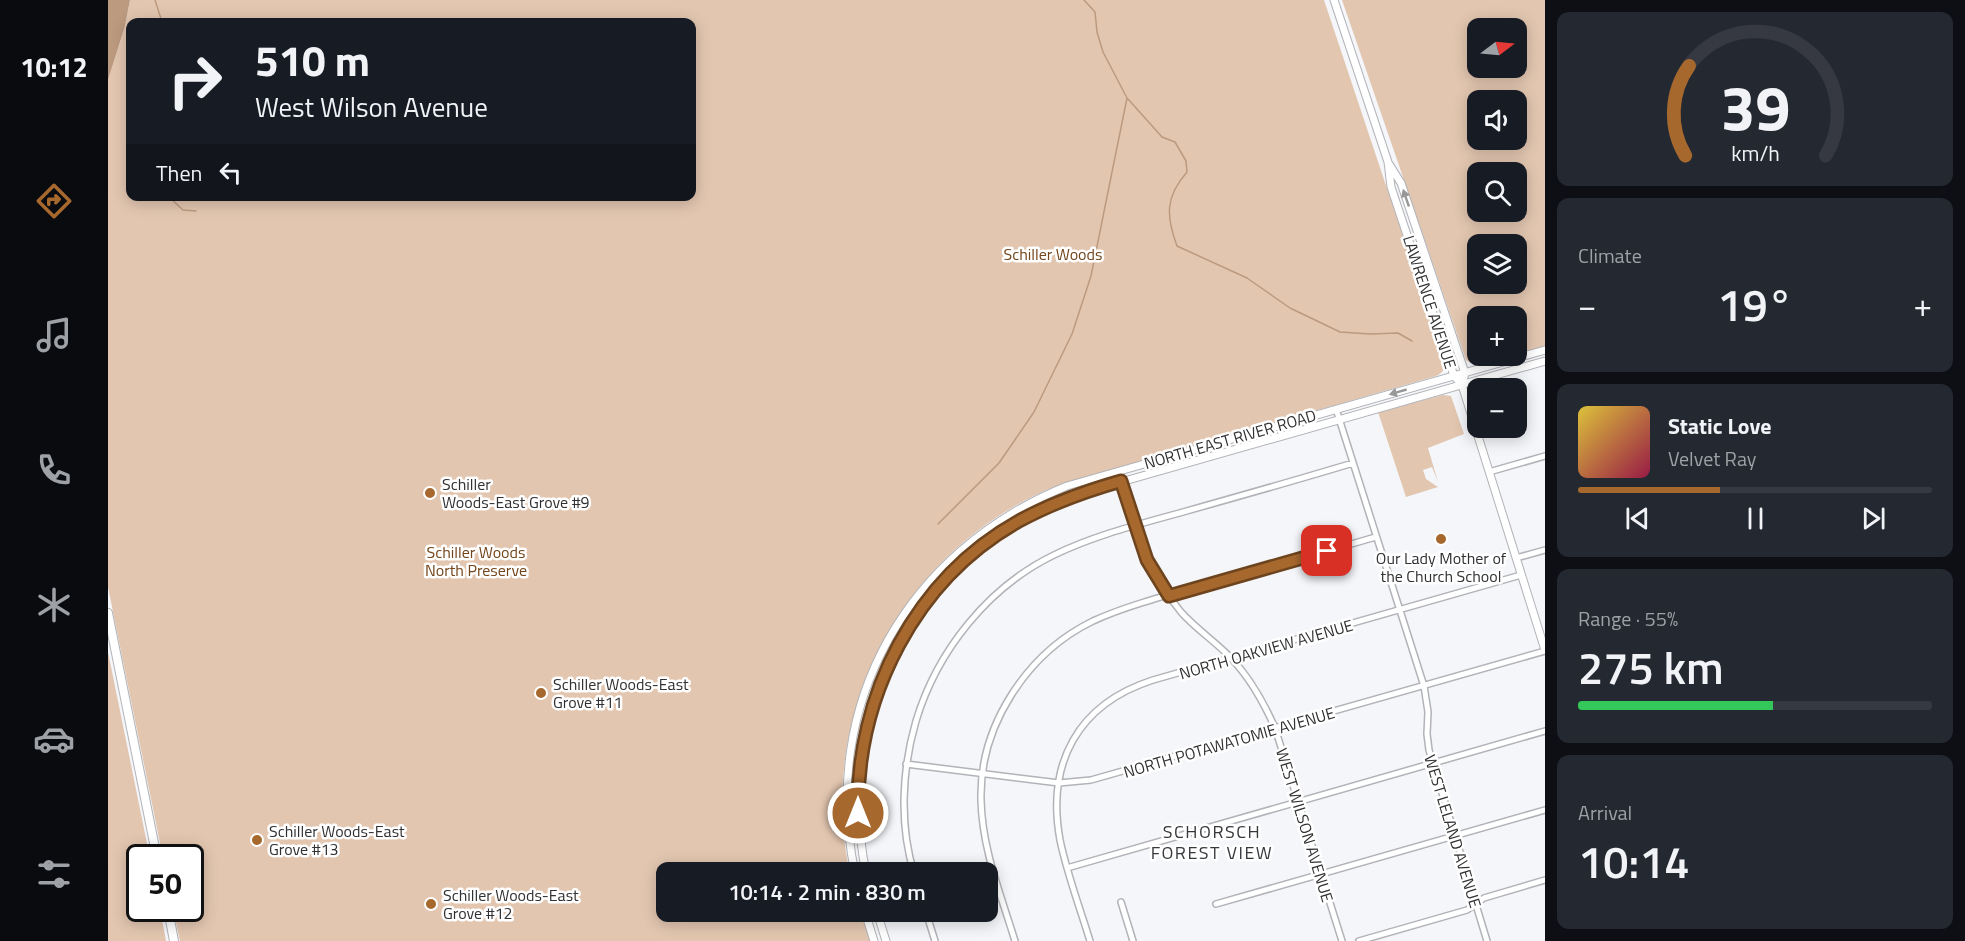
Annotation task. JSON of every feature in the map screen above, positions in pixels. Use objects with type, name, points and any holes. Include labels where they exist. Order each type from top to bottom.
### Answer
[{"type":"main road","name":"LAWRENCE AVENUE","points":[[1334,0],[1388,162],[1391,187],[1454,376],[1462,385]]},
{"type":"main road","name":"LAWRENCE AVENUE","points":[[1388,162],[1401,183],[1464,373],[1462,385]]},
{"type":"main road","name":"NORTH EAST RIVER ROAD","points":[[854,862],[847,810],[853,733],[861,703],[878,660],[908,607],[930,580],[958,551],[1005,516],[1067,486],[1545,350]]},
{"type":"main road","name":"NORTH EAST RIVER ROAD","points":[[864,862],[860,835],[858,793],[863,742],[873,703],[885,670],[914,619],[951,573],[1004,530],[1054,504],[1121,481],[1545,361]]},
{"type":"main road","points":[[1462,385],[1545,647]]},
{"type":"main road","points":[[108,613],[154,844]]},
{"type":"main road","points":[[170,922],[174,941]]},
{"type":"main road","points":[[868,922],[874,941]]},
{"type":"main road","points":[[880,922],[886,941]]},
{"type":"street","name":"WEST LELAND AVENUE","points":[[1336,409],[1424,686],[1428,712],[1427,741],[1487,941]]},
{"type":"street","points":[[1489,472],[1545,456]]},
{"type":"street","points":[[912,862],[905,820],[906,764],[911,739],[926,692],[949,650],[978,613],[1008,584],[1038,563],[1083,543],[1134,526],[1353,463]]},
{"type":"street","name":"WEST WILSON AVENUE","points":[[1118,471],[1134,526],[1147,560],[1169,596],[1190,622],[1232,659],[1258,694],[1275,728],[1342,941]]},
{"type":"street","points":[[1015,941],[984,836],[981,797],[983,774],[989,746],[1001,713],[1020,683],[1046,653],[1091,622],[1131,607],[1376,537]]},
{"type":"street","points":[[1516,558],[1545,550]]},
{"type":"street","name":"NORTH OAKVIEW AVENUE","points":[[1090,941],[1067,868],[1059,829],[1059,783],[1066,754],[1072,741],[1087,720],[1110,700],[1139,685],[1521,575]]},
{"type":"street","name":"NORTH POTAWATOMIE AVENUE","points":[[906,764],[1075,783],[1105,777],[1424,686],[1545,647]]},
{"type":"street","points":[[1067,868],[1545,731]]},
{"type":"street","points":[[1216,904],[1545,810]]},
{"type":"street","points":[[1359,941],[1467,910],[1484,898],[1545,880]]},
{"type":"street","points":[[1121,902],[1133,941]]},
{"type":"street","points":[[929,922],[935,941]]},
{"type":"green space","name":"Schiller Woods North Preserve","points":[[130,0],[1324,0],[1443,356],[1444,368],[1436,376],[1056,486],[1003,513],[955,549],[915,593],[883,642],[860,696],[846,753],[842,813],[849,862],[656,862],[656,922],[864,922],[870,941],[180,941],[176,922],[204,922],[204,844],[160,844],[108,587],[108,80],[126,21],[126,201],[696,201],[696,18],[127,18]]},
{"type":"green space","points":[[1342,0],[1545,0],[1545,346],[1527,351],[1527,306],[1467,306],[1467,361]]},
{"type":"green space","points":[[1443,395],[1451,396],[1464,434],[1428,448],[1438,482],[1432,467],[1423,470],[1426,479],[1438,487],[1406,497],[1378,412]]},
{"type":"green space","points":[[108,652],[147,844],[126,844],[126,922],[162,922],[166,941],[108,941]]},
{"type":"shaded area","points":[[108,0],[130,0],[125,26],[108,80]]},
{"type":"waterway","points":[[155,0],[161,18]]},
{"type":"waterway","points":[[938,524],[999,463],[1034,412],[1072,334],[1091,276],[1127,98],[1103,52],[1097,32],[1095,12],[1084,0]]},
{"type":"waterway","points":[[1128,99],[1162,137],[1175,142],[1186,161],[1187,172],[1171,198],[1170,207],[1171,225],[1177,246],[1247,278],[1290,308],[1340,332],[1398,333],[1412,341]]},
{"type":"waterway","points":[[173,201],[183,210],[196,211]]},
{"type":"place","name":"Schiller Woods-East Grove #9","points":[[430,493]]},
{"type":"place","name":"Our Lady Mother of the Church School","points":[[1441,539]]},
{"type":"place","name":"Schiller Woods-East Grove #11","points":[[541,693]]},
{"type":"place","name":"Schiller Woods-East Grove #13","points":[[257,840]]},
{"type":"place","name":"Schiller Woods-East Grove #12","points":[[431,904]]},
{"type":"district","name":"SCHORSCH FOREST VIEW","points":[[1212,841]]},
{"type":"route","points":[[858,813],[863,742],[878,687],[893,653],[914,619],[951,573],[990,540],[1018,522],[1060,501],[1121,481],[1140,545],[1154,574],[1169,596],[1327,551]]},
{"type":"park label","name":"Schiller Woods","points":[[1053,254]]}]
